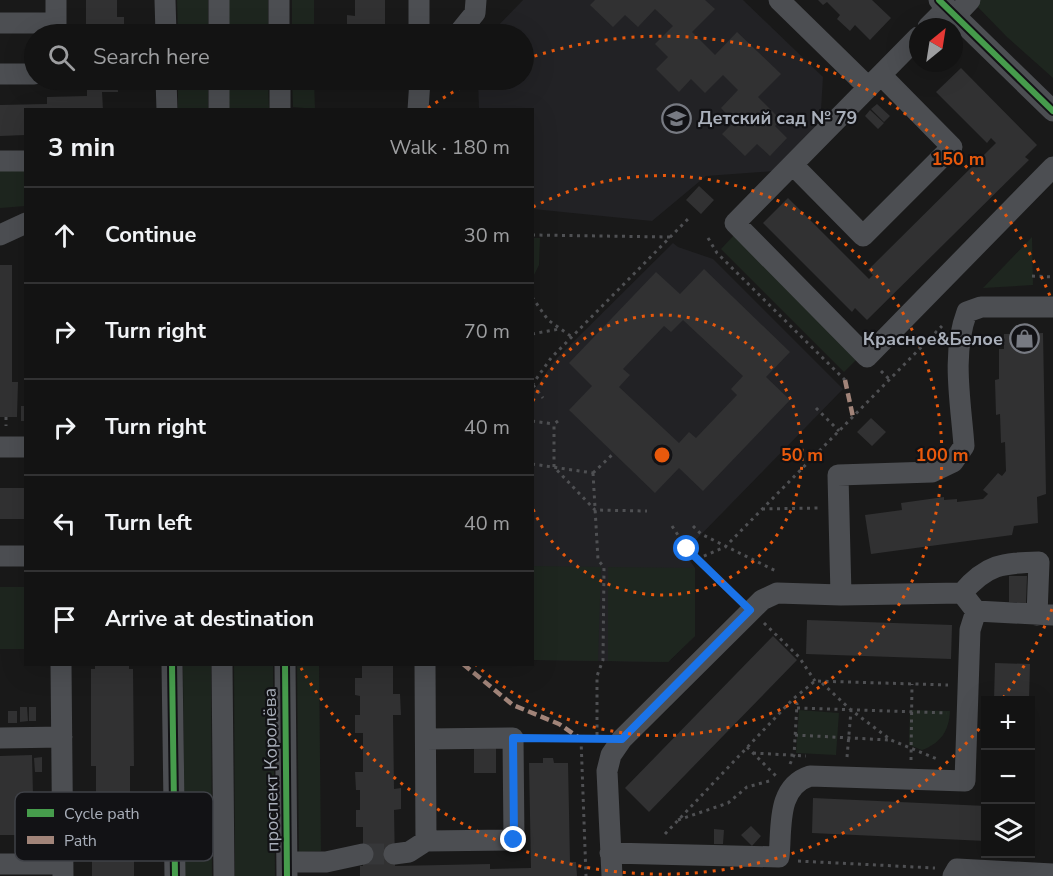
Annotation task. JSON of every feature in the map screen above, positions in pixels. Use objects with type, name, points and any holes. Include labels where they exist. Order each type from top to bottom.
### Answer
[{"type":"street","points":[[56,0],[56,24]]},
{"type":"street","points":[[165,0],[166,24]]},
{"type":"street","points":[[219,0],[219,24]]},
{"type":"street","points":[[279,0],[279,24]]},
{"type":"street","points":[[419,0],[419,24]]},
{"type":"street","points":[[466,24],[475,13],[476,0]]},
{"type":"street","points":[[779,0],[952,147],[863,236],[794,166]]},
{"type":"street","points":[[970,0],[947,8],[1053,111]]},
{"type":"street","points":[[0,23],[24,26]]},
{"type":"street","points":[[909,46],[794,166],[735,223],[867,357],[1053,167]]},
{"type":"street","points":[[0,74],[24,74]]},
{"type":"street","points":[[166,90],[167,108]]},
{"type":"street","points":[[219,90],[219,108]]},
{"type":"street","points":[[280,90],[280,108]]},
{"type":"street","points":[[418,108],[419,90]]},
{"type":"street","points":[[0,161],[24,161]]},
{"type":"street","points":[[0,235],[24,224]]},
{"type":"street","points":[[841,595],[838,475],[932,472],[952,462],[964,446],[958,358],[962,326],[967,312],[981,307],[1053,307]]},
{"type":"street","points":[[0,447],[24,447]]},
{"type":"street","points":[[0,556],[24,556]]},
{"type":"street","points":[[612,876],[607,771],[611,755],[622,739],[762,600],[777,593],[841,595],[962,593],[978,574],[1007,562],[1039,562],[1045,615],[976,611],[962,593]]},
{"type":"street","points":[[610,853],[779,857],[785,779],[797,780],[810,776],[965,782],[970,630],[976,611]]},
{"type":"street","points":[[61,666],[62,792]]},
{"type":"street","points":[[172,666],[174,792]]},
{"type":"street","points":[[222,666],[224,876]]},
{"type":"street","name":"проспект Королёва","points":[[285,666],[287,869]]},
{"type":"street","points":[[425,666],[426,841]]},
{"type":"street","points":[[0,738],[62,737]]},
{"type":"street","points":[[394,854],[409,852],[426,841],[514,840],[513,738],[426,739]]},
{"type":"street","points":[[287,869],[363,854]]},
{"type":"street","points":[[175,861],[175,876]]},
{"type":"street","points":[[0,864],[63,870]]},
{"type":"street","points":[[955,872],[1053,874]]},
{"type":"path","points":[[534,384],[551,358],[688,219]]},
{"type":"path","points":[[534,235],[670,237]]},
{"type":"path","points":[[708,238],[717,253],[845,380]]},
{"type":"path","points":[[1032,276],[1053,277]]},
{"type":"path","points":[[534,300],[559,329],[572,337]]},
{"type":"path","points":[[534,309],[540,308]]},
{"type":"path","points":[[697,558],[712,554],[725,546],[942,325]]},
{"type":"path","points":[[534,334],[559,329]]},
{"type":"path","points":[[534,386],[543,398]]},
{"type":"path","points":[[816,408],[839,431]]},
{"type":"path","points":[[6,417],[6,426]]},
{"type":"path","points":[[534,421],[556,422],[554,467],[595,510],[647,511]]},
{"type":"path","points":[[597,739],[597,676],[603,660],[604,567],[598,560],[593,474],[614,453]]},
{"type":"path","points":[[534,464],[593,474]]},
{"type":"path","points":[[762,509],[838,508]]},
{"type":"path","points":[[672,526],[697,558],[799,657],[814,681]]},
{"type":"path","points":[[693,526],[701,534],[783,575],[795,594]]},
{"type":"path","points":[[648,853],[793,699],[814,681],[968,686]]},
{"type":"path","points":[[820,681],[851,710],[891,740],[938,760]]},
{"type":"path","points":[[911,762],[912,684]]},
{"type":"path","points":[[785,779],[794,755],[797,708],[793,699]]},
{"type":"path","points":[[797,708],[950,713]]},
{"type":"path","points":[[847,777],[851,710]]},
{"type":"path","points":[[795,735],[891,740]]},
{"type":"path","points":[[513,738],[622,739]]},
{"type":"path","points":[[580,739],[586,876]]},
{"type":"path","points":[[747,747],[785,779]]},
{"type":"path","points":[[678,820],[728,803],[747,788],[785,779]]},
{"type":"path","points":[[779,857],[791,861],[955,872]]},
{"type":"shaded area","points":[[177,0],[208,0],[208,24],[178,24]]},
{"type":"shaded area","points":[[228,0],[268,0],[268,24],[229,24]]},
{"type":"shaded area","points":[[292,0],[314,0],[314,24],[292,24]]},
{"type":"shaded area","name":"Детский сад № 79","points":[[523,0],[743,0],[823,77],[820,126],[774,171],[706,176],[652,221],[534,209],[534,108],[479,108],[478,90],[534,90],[534,24],[500,24]]},
{"type":"shaded area","points":[[971,0],[1053,0],[1053,78],[1007,37]]},
{"type":"shaded area","points":[[178,90],[208,90],[208,108],[178,108]]},
{"type":"shaded area","points":[[229,90],[268,90],[269,108],[229,108]]},
{"type":"shaded area","points":[[292,90],[314,90],[315,108],[293,107]]},
{"type":"shaded area","points":[[24,167],[24,206],[0,208],[0,168]]},
{"type":"shaded area","points":[[736,233],[860,356],[844,372],[721,249]]},
{"type":"shaded area","points":[[1032,237],[1033,285],[983,288]]},
{"type":"shaded area","points":[[534,238],[540,238],[539,265],[534,275]]},
{"type":"shaded area","points":[[673,243],[678,247],[713,259],[843,389],[684,552],[695,568],[695,636],[668,662],[534,660],[534,391],[554,361]]},
{"type":"shaded area","points":[[534,566],[601,567],[598,661],[534,660]]},
{"type":"shaded area","points":[[608,567],[695,568],[695,636],[668,662],[608,661]]},
{"type":"shaded area","points":[[0,587],[24,587],[24,649],[0,649]]},
{"type":"shaded area","points":[[183,666],[211,666],[212,792],[184,792]]},
{"type":"shaded area","points":[[234,666],[273,666],[275,876],[235,876]]},
{"type":"shaded area","points":[[297,666],[319,666],[321,851],[299,852]]},
{"type":"shaded area","points":[[799,710],[839,713],[836,755],[796,753]]},
{"type":"shaded area","points":[[910,710],[950,711],[948,725],[943,735],[934,744],[922,750],[909,745]]},
{"type":"shaded area","points":[[185,861],[212,861],[212,876],[185,876]]},
{"type":"building","points":[[86,0],[117,0],[117,17],[124,17],[124,24],[86,24]]},
{"type":"building","points":[[355,0],[385,0],[385,24],[347,24],[347,15],[355,16]]},
{"type":"building","points":[[595,0],[705,0],[715,9],[692,32],[715,55],[737,32],[781,74],[758,97],[781,120],[775,126],[787,138],[770,156],[757,144],[745,156],[722,134],[734,122],[721,108],[738,90],[723,75],[705,93],[691,79],[679,92],[656,69],[668,57],[655,44],[673,26],[655,9],[638,27],[625,15],[613,27],[590,5]]},
{"type":"building","points":[[818,0],[872,0],[891,18],[870,40],[855,25],[850,31],[837,19],[840,15],[827,2],[823,5]]},
{"type":"building","points":[[963,70],[1037,145],[1025,157],[1029,160],[867,320],[855,308],[852,312],[763,223],[788,198],[869,279],[873,275],[868,270],[996,143],[991,138],[987,143],[936,92],[957,72],[963,72]]},
{"type":"building","points":[[87,90],[118,90],[118,92],[102,92],[103,108],[24,108],[24,135],[0,136],[0,105],[47,104],[47,97],[87,96]]},
{"type":"building","points":[[877,104],[890,116],[884,122],[871,109]]},
{"type":"building","points":[[870,110],[884,123],[878,129],[865,116]]},
{"type":"building","points":[[699,186],[714,200],[701,214],[686,200]]},
{"type":"building","points":[[0,265],[12,265],[12,382],[18,382],[17,417],[0,417]]},
{"type":"building","points":[[704,269],[790,352],[766,377],[790,400],[703,491],[679,468],[655,493],[569,410],[592,386],[569,363],[656,272],[680,294]],"holes":[[[683,320],[743,376],[731,389],[737,395],[696,438],[689,432],[679,443],[619,387],[630,375],[623,369],[664,326],[671,332]]]},
{"type":"building","points":[[1043,333],[1046,494],[1037,497],[1038,523],[1014,526],[1012,535],[871,554],[865,515],[902,510],[901,503],[944,497],[944,500],[957,499],[957,502],[983,499],[988,494],[983,490],[998,473],[1002,476],[1006,471],[1005,442],[1001,443],[1000,414],[996,415],[995,380],[999,379],[999,349],[1004,349],[1004,334]]},
{"type":"building","points":[[21,406],[24,406],[24,421],[21,421]]},
{"type":"building","points":[[871,418],[886,432],[872,446],[857,432]]},
{"type":"building","points":[[0,488],[24,488],[24,519],[0,519]]},
{"type":"building","points":[[1009,576],[1027,576],[1026,603],[1009,602]]},
{"type":"building","points":[[807,620],[952,625],[951,659],[806,654]]},
{"type":"building","points":[[773,636],[797,660],[649,812],[625,788]]},
{"type":"building","points":[[995,663],[1030,664],[1029,696],[994,696]]},
{"type":"building","points":[[95,666],[129,666],[129,669],[133,669],[134,766],[130,766],[130,792],[96,792],[96,766],[91,766],[91,669],[95,669]]},
{"type":"building","points":[[362,666],[393,666],[393,694],[400,694],[401,715],[393,715],[394,789],[401,788],[401,809],[394,810],[395,866],[490,864],[490,869],[531,868],[529,763],[543,763],[543,758],[553,758],[554,763],[568,763],[570,862],[576,862],[577,876],[360,876],[360,866],[363,866],[363,827],[356,827],[356,810],[360,810],[360,790],[356,790],[355,772],[363,772],[363,733],[355,733],[355,715],[360,715],[360,696],[355,695],[355,678],[362,678]]},
{"type":"building","points":[[20,707],[27,707],[28,721],[20,722]]},
{"type":"building","points":[[29,707],[36,707],[36,721],[29,721]]},
{"type":"building","points":[[8,711],[17,711],[17,723],[8,723]]},
{"type":"building","points":[[496,746],[496,773],[474,773],[474,747]]},
{"type":"building","points":[[32,755],[33,792],[15,792],[15,835],[0,835],[0,756]]},
{"type":"building","points":[[42,757],[42,772],[35,772],[34,758]]},
{"type":"building","points":[[813,798],[981,806],[981,841],[812,833]]},
{"type":"building","points":[[751,826],[761,836],[752,846],[741,835]]},
{"type":"building","points":[[714,829],[724,830],[723,844],[714,844]]},
{"type":"building","points":[[92,861],[134,861],[134,876],[92,876]]},
{"type":"tunnel","points":[[363,854],[394,854]]},
{"type":"marked path","points":[[845,380],[853,417]]},
{"type":"marked path","points":[[465,666],[513,705],[559,724],[581,739]]},
{"type":"cycle path","points":[[939,0],[1053,111]]},
{"type":"cycle path","points":[[172,666],[174,792]]},
{"type":"cycle path","points":[[285,666],[287,876]]},
{"type":"cycle path","points":[[175,861],[175,876]]},
{"type":"place","name":"Детский сад № 79","points":[[677,118]]},
{"type":"place","name":"Красное&Белое","points":[[1024,339]]},
{"type":"route","points":[[514,840],[513,738],[622,739],[750,610],[687,549]]}]
